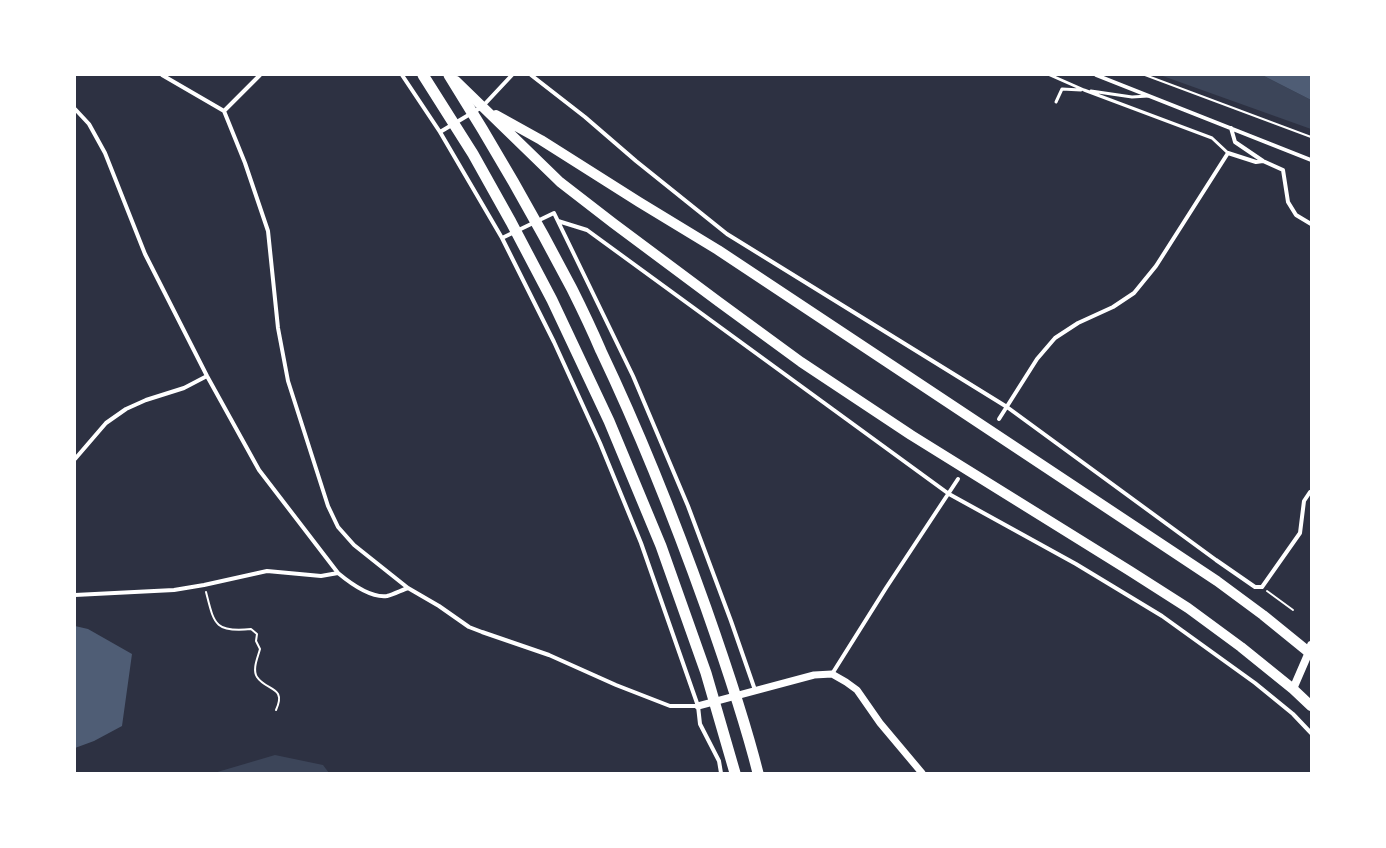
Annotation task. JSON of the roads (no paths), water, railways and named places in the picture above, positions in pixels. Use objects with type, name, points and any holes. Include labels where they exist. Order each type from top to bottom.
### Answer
[{"type":"highway","points":[[423,75],[473,154],[511,222],[552,300],[609,422],[663,554],[706,673],[735,773]]},
{"type":"highway","points":[[449,75],[560,182],[626,233],[801,362],[911,435],[1188,608],[1241,647],[1293,689],[1311,706]]},
{"type":"highway","points":[[449,75],[491,142],[529,208],[573,290],[630,412],[681,537],[726,666],[751,745],[758,773]]},
{"type":"highway","points":[[482,107],[541,140],[603,180],[731,258],[1210,577],[1310,650]]},
{"type":"main road","points":[[1293,689],[1310,650]]},
{"type":"street","points":[[162,75],[224,111],[245,163],[268,231],[278,328],[288,381],[328,506],[338,527],[354,545],[408,588],[439,606],[469,627],[542,652],[670,706],[698,706],[814,674],[832,674],[857,690],[880,722],[922,773]]},
{"type":"street","points":[[224,111],[260,75]]},
{"type":"street","points":[[402,75],[440,132],[502,238],[554,342],[600,443],[641,543],[698,706],[700,724],[718,761],[722,773]]},
{"type":"street","points":[[440,132],[482,107],[512,75]]},
{"type":"street","points":[[531,75],[585,117],[636,161],[727,234],[1007,407],[1255,587],[1262,587],[1300,533],[1304,501],[1310,492],[1311,493]]},
{"type":"street","points":[[1096,75],[1311,160]]},
{"type":"street","points":[[75,109],[89,124],[105,152],[145,254],[207,376],[258,470],[338,574],[354,586],[370,593],[386,596],[408,588]]},
{"type":"street","points":[[1231,128],[1235,142],[1263,161],[1283,170],[1288,202],[1296,215],[1311,224]]},
{"type":"street","points":[[999,419],[1037,359],[1055,338],[1078,323],[1113,307],[1134,293],[1156,266],[1228,153],[1256,162],[1263,161]]},
{"type":"street","points":[[502,238],[554,213],[633,376],[688,506],[755,690]]},
{"type":"street","points":[[558,221],[587,230],[949,494],[1076,564],[1162,616],[1255,683],[1293,714],[1311,733]]},
{"type":"street","points":[[75,458],[106,423],[126,409],[146,400],[184,388],[207,376]]},
{"type":"street","points":[[832,674],[886,588],[958,479]]},
{"type":"street","points":[[75,595],[174,590],[204,585],[268,570],[321,576],[338,574]]},
{"type":"lane","points":[[1050,75],[1084,90],[1212,138],[1228,153]]},
{"type":"lane","points":[[1056,102],[1062,89],[1084,90],[1132,98],[1150,96]]}]
